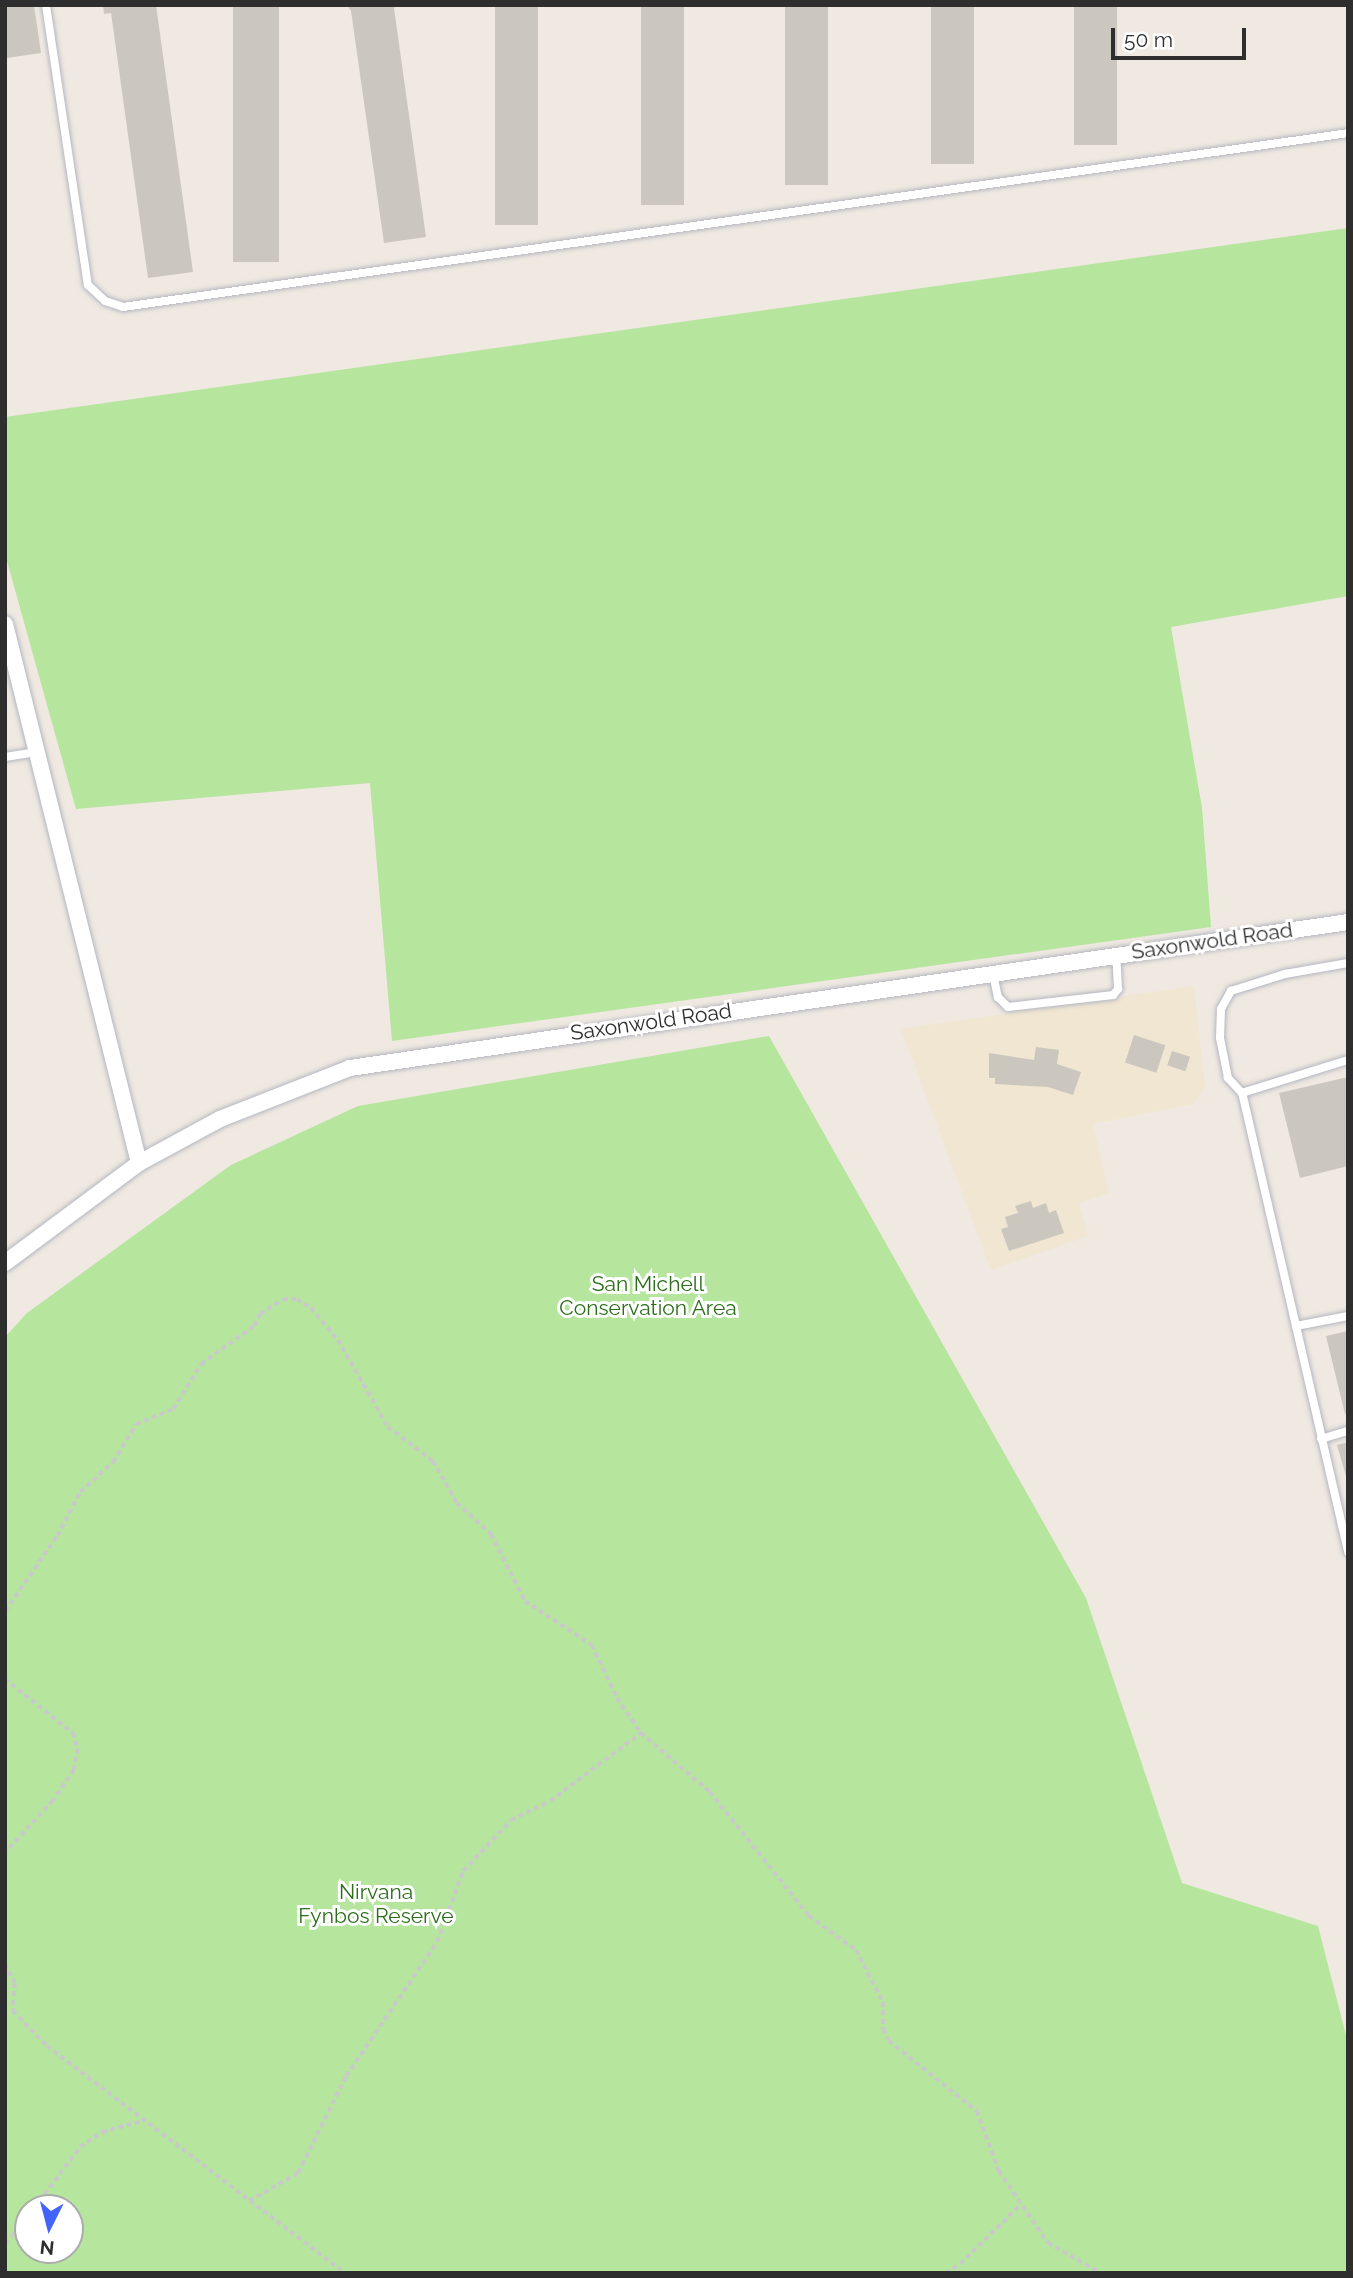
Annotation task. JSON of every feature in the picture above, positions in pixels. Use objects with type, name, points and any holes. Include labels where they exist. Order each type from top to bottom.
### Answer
[{"type":"street","points":[[5,624],[139,1163]]},
{"type":"street","name":"Saxonwold Road","points":[[5,1262],[139,1163],[220,1119],[350,1068],[1348,922]]},
{"type":"lane","points":[[46,5],[88,285],[105,301],[123,307],[1348,133]]},
{"type":"lane","points":[[5,757],[38,752]]},
{"type":"lane","points":[[993,972],[998,998],[1009,1007],[1113,995],[1118,989],[1116,955]]},
{"type":"lane","points":[[1348,963],[1285,974],[1231,990],[1221,1009],[1220,1038],[1228,1078],[1242,1093],[1348,1552]]},
{"type":"lane","points":[[1242,1093],[1348,1060]]},
{"type":"lane","points":[[1296,1326],[1348,1315]]},
{"type":"lane","points":[[1321,1439],[1348,1431]]},
{"type":"path","points":[[5,1611],[18,1587],[57,1536],[80,1492],[113,1462],[136,1424],[173,1409],[201,1364],[254,1326],[260,1314],[283,1298],[297,1298],[311,1308],[338,1340],[388,1427],[433,1461],[457,1503],[491,1534],[525,1601],[592,1645],[617,1698],[641,1733],[710,1792],[809,1916],[856,1950],[883,2002],[883,2029],[889,2041],[977,2111],[999,2171],[1020,2206],[1048,2243],[1101,2273]]},
{"type":"path","points":[[5,1679],[73,1733],[78,1749],[74,1770],[53,1801],[5,1853]]},
{"type":"path","points":[[249,2201],[298,2173],[346,2076],[438,1942],[463,1871],[511,1820],[550,1801],[641,1733]]},
{"type":"path","points":[[5,1964],[15,1983],[12,2011],[47,2046],[345,2273]]},
{"type":"path","points":[[45,2194],[80,2147],[102,2132],[142,2121]]},
{"type":"path","points":[[945,2273],[1020,2206]]},
{"type":"shaded area","points":[[1194,986],[1205,1088],[1194,1104],[1093,1124],[1109,1193],[1079,1203],[1088,1236],[991,1270],[901,1029]]},
{"type":"green space","points":[[1348,228],[1348,596],[1171,627],[1202,808],[1211,927],[392,1041],[370,783],[76,809],[5,554],[5,417]]},
{"type":"green space","points":[[769,1036],[1086,1598],[1182,1883],[1318,1926],[1348,2043],[1348,2273],[5,2273],[5,1337],[27,1313],[231,1165],[358,1106]]},
{"type":"building","points":[[5,5],[34,5],[41,53],[7,58]]},
{"type":"building","points":[[103,5],[156,5],[193,272],[148,278],[111,13],[104,14]]},
{"type":"building","points":[[233,5],[279,5],[279,262],[233,262]]},
{"type":"building","points":[[347,5],[397,5],[394,8],[426,237],[384,243],[351,11]]},
{"type":"building","points":[[495,5],[538,5],[538,225],[495,225]]},
{"type":"building","points":[[641,5],[684,5],[684,205],[641,205]]},
{"type":"building","points":[[785,5],[828,5],[828,185],[785,185]]},
{"type":"building","points":[[931,5],[974,5],[974,164],[931,164]]},
{"type":"building","points":[[1074,5],[1117,5],[1117,145],[1074,145]]},
{"type":"building","points":[[1134,1035],[1165,1045],[1156,1073],[1125,1063]]},
{"type":"building","points":[[1036,1047],[1059,1050],[1057,1064],[1081,1072],[1073,1095],[1048,1087],[995,1084],[995,1078],[989,1078],[989,1053],[1034,1060]]},
{"type":"building","points":[[1172,1051],[1190,1057],[1185,1071],[1167,1065]]},
{"type":"building","points":[[1348,1077],[1348,1166],[1300,1178],[1279,1093]]},
{"type":"building","points":[[1031,1201],[1033,1208],[1046,1203],[1049,1213],[1056,1210],[1064,1233],[1009,1251],[1001,1229],[1008,1227],[1005,1217],[1018,1213],[1015,1206]]},
{"type":"building","points":[[1348,1331],[1348,1413],[1345,1414],[1326,1336]]},
{"type":"building","points":[[1348,1442],[1348,1480],[1347,1480],[1337,1445]]},
{"type":"park label","name":"San Michell Conservation Area","points":[[648,1296]]},
{"type":"park label","name":"Nirvana Fynbos Reserve","points":[[376,1904]]}]
